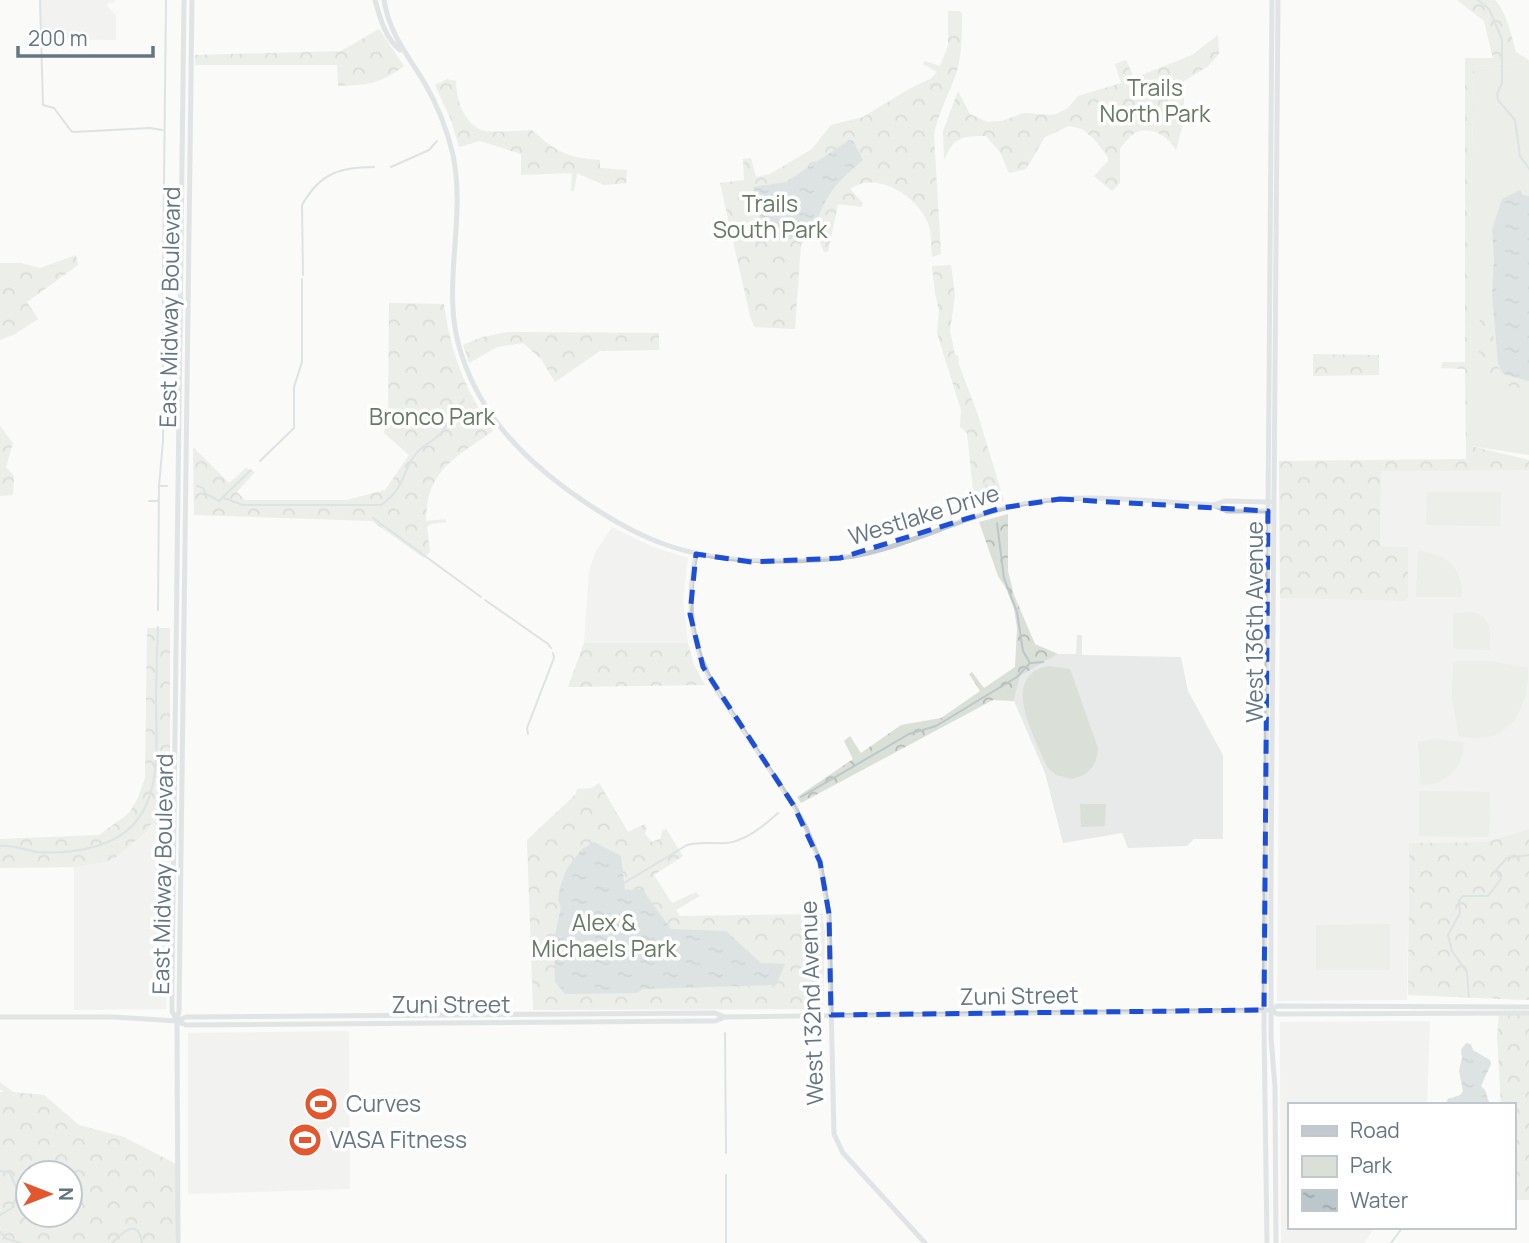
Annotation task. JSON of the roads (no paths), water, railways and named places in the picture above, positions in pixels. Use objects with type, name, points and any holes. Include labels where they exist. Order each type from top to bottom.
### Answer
[{"type":"main road","name":"East Midway Boulevard","points":[[177,1021],[172,1011],[172,950],[184,0]]},
{"type":"main road","name":"East Midway Boulevard","points":[[177,1021],[192,0]]},
{"type":"main road","name":"Westlake Drive","points":[[375,0],[385,30],[419,74],[435,102],[453,155],[458,210],[453,288],[455,330],[468,373],[486,408],[506,436],[527,457],[601,514],[641,536],[696,554],[752,562],[840,558],[876,550],[1001,508],[1049,500],[1084,498],[1213,505],[1225,502],[1271,502]]},
{"type":"main road","name":"Westlake Drive","points":[[384,0],[390,25],[402,52]]},
{"type":"main road","name":"West 136th Avenue","points":[[1271,502],[1272,0]]},
{"type":"main road","name":"West 136th Avenue","points":[[1267,1243],[1267,693],[1278,0]]},
{"type":"main road","name":"Westlake Drive","points":[[1213,505],[1227,511],[1270,511]]},
{"type":"main road","name":"West 136th Avenue","points":[[1268,872],[1272,700],[1270,511]]},
{"type":"main road","name":"West 132nd Avenue","points":[[696,554],[690,589],[690,614],[703,667],[798,813],[820,862],[829,914],[832,1118],[838,1144],[842,1153],[925,1243]]},
{"type":"main road","points":[[1267,693],[1272,700]]},
{"type":"main road","name":"Zuni Street","points":[[0,1017],[114,1017],[177,1021],[186,1017],[307,1015],[715,1013],[725,1017],[1268,1010],[1277,1014],[1529,1007]]},
{"type":"main road","name":"West 136th Avenue","points":[[1268,1010],[1275,1095],[1276,1243]]},
{"type":"main road","name":"Zuni Street","points":[[1467,1010],[1529,1013]]},
{"type":"main road","points":[[177,1021],[178,1243]]},
{"type":"water","points":[[849,140],[853,141],[863,160],[836,186],[818,218],[800,226],[791,239],[767,241],[753,187],[786,182]]},
{"type":"water","points":[[1520,190],[1523,195],[1529,196],[1529,381],[1503,374],[1498,363],[1492,295],[1492,230],[1502,199]]},
{"type":"water","points":[[594,842],[621,856],[625,890],[642,889],[671,929],[726,931],[761,963],[785,964],[776,985],[565,994],[555,982],[554,940],[561,907],[558,900],[560,887],[567,868],[582,849]]},
{"type":"water","points":[[1466,1043],[1471,1044],[1473,1050],[1490,1060],[1491,1064],[1481,1086],[1485,1090],[1488,1103],[1446,1103],[1448,1099],[1460,1095],[1463,1091],[1459,1071],[1461,1050]]},
{"type":"waterway","points":[[40,0],[43,105],[54,108],[74,132],[150,128],[162,130]]},
{"type":"waterway","points":[[163,274],[166,0]]},
{"type":"waterway","points":[[1478,0],[1489,9],[1502,39],[1502,83],[1497,94],[1498,100],[1515,120],[1520,156],[1529,169]]},
{"type":"waterway","points":[[391,167],[429,150],[437,141]]},
{"type":"waterway","points":[[303,275],[302,205],[309,194],[332,174],[351,168],[374,167]]},
{"type":"waterway","points":[[260,461],[294,428],[294,387],[302,362],[302,279]]},
{"type":"waterway","points":[[158,610],[159,486],[163,441],[163,285]]},
{"type":"waterway","points":[[224,498],[243,505],[381,505],[395,492],[415,455],[441,433],[464,400]]},
{"type":"waterway","points":[[197,486],[219,501],[251,470]]},
{"type":"waterway","points":[[986,485],[989,500]]},
{"type":"waterway","points":[[161,486],[167,486]]},
{"type":"waterway","points":[[149,501],[158,501]]},
{"type":"waterway","points":[[373,518],[481,597]]},
{"type":"waterway","points":[[801,797],[909,734],[936,726],[1017,677],[1030,663],[1023,651],[1017,612],[1004,578],[997,523]]},
{"type":"waterway","points":[[485,600],[551,648]]},
{"type":"waterway","points":[[0,846],[37,852],[85,849],[111,841],[130,829],[142,813],[155,772],[158,627]]},
{"type":"waterway","points":[[528,734],[527,728],[554,658],[553,653]]},
{"type":"waterway","points":[[1031,663],[1043,662]]},
{"type":"waterway","points":[[624,883],[687,845],[739,840],[761,828],[778,813]]},
{"type":"waterway","points":[[1469,997],[1467,972],[1452,951],[1448,935],[1460,913],[1459,900],[1463,896],[1488,896],[1501,879],[1496,870],[1507,858],[1529,855]]},
{"type":"waterway","points":[[725,1033],[726,1153]]},
{"type":"waterway","points":[[0,1171],[10,1173],[18,1192],[12,1208],[0,1215]]},
{"type":"waterway","points":[[726,1175],[726,1243]]},
{"type":"waterway","points":[[112,1243],[130,1229],[137,1230],[142,1243]]},
{"type":"waterway","points":[[1391,1243],[1402,1229]]},
{"type":"waterway","points":[[0,1232],[7,1239],[21,1243]]},
{"type":"place","name":"Curves","points":[[321,1104]]},
{"type":"place","name":"VASA Fitness","points":[[305,1140]]},
{"type":"park label","name":"Trails North Park","points":[[1155,101]]},
{"type":"park label","name":"Trails South Park","points":[[770,217]]},
{"type":"park label","name":"Bronco Park","points":[[432,417]]},
{"type":"park label","name":"Alex & Michaels Park","points":[[604,936]]}]
